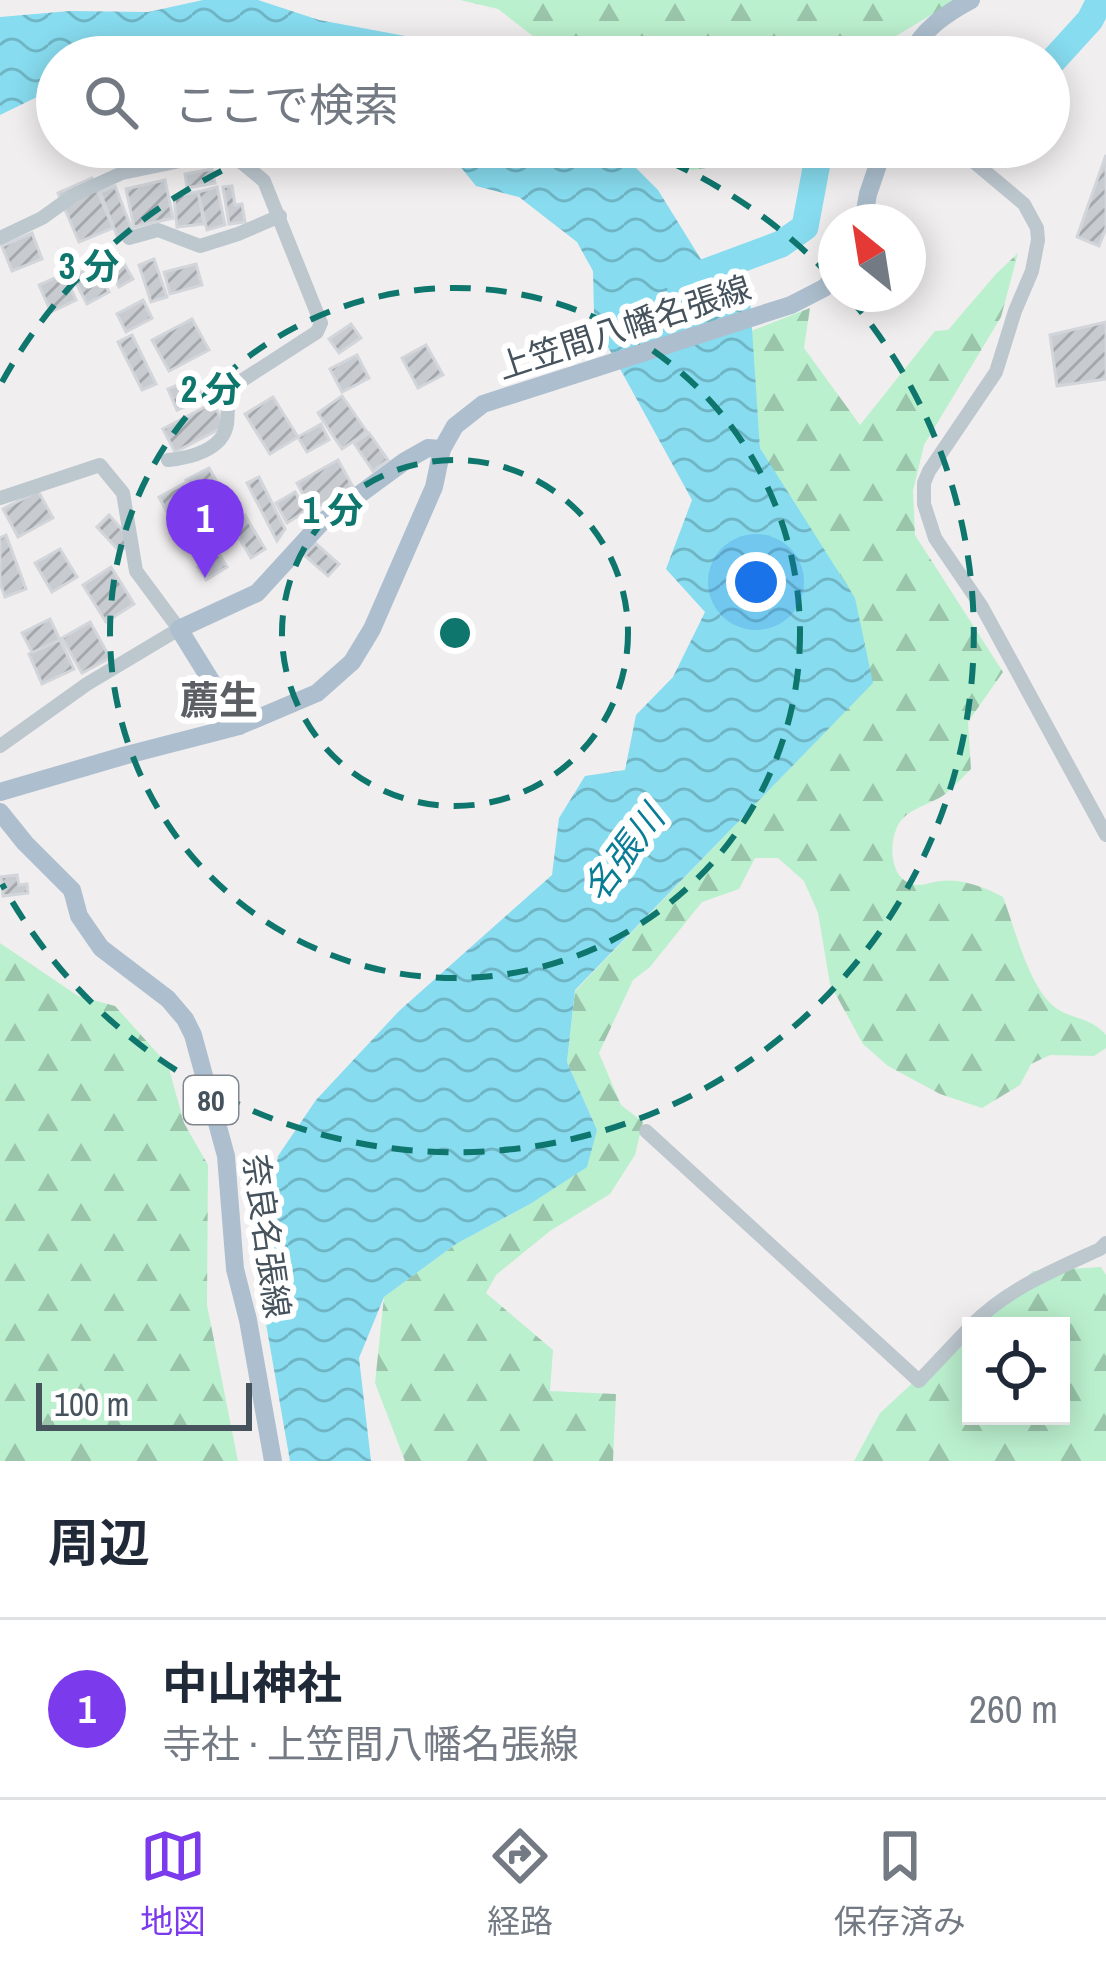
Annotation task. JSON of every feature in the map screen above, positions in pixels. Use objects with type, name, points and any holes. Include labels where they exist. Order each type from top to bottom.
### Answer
[{"type":"main road","points":[[922,36],[971,0]]},
{"type":"main road","points":[[866,204],[877,168]]},
{"type":"main road","name":"上笠間八幡名張線","points":[[0,792],[239,726],[317,692],[352,662],[372,629],[434,487],[442,448],[455,426],[483,404],[791,305],[818,291]]},
{"type":"main road","name":"上笠間八幡名張線","points":[[179,629],[257,593],[322,522],[405,460],[428,448],[442,448]]},
{"type":"main road","points":[[179,629],[239,726]]},
{"type":"main road","name":"奈良名張線","points":[[0,812],[72,890],[79,916],[101,948],[168,999],[193,1035],[226,1156],[235,1269],[273,1461]]},
{"type":"street","points":[[0,238],[42,218],[74,195],[140,168]]},
{"type":"street","points":[[169,460],[209,449],[224,435],[227,395],[317,332],[321,323],[280,216],[264,182],[250,168]]},
{"type":"street","points":[[981,168],[1024,204],[1038,240],[1032,271],[996,372],[929,472],[923,495],[926,514],[935,538],[982,607],[1106,836]]},
{"type":"street","points":[[130,238],[158,230],[200,246],[280,216]]},
{"type":"street","points":[[0,498],[100,465],[123,493],[136,571],[179,629],[87,683],[0,746]]},
{"type":"street","points":[[646,1131],[919,1381],[962,1336]]},
{"type":"street","points":[[980,1317],[1019,1288],[1106,1243]]},
{"type":"green space","points":[[460,0],[956,0],[896,36],[533,36],[498,9]]},
{"type":"green space","points":[[1018,253],[1001,317],[924,445],[913,491],[915,535],[1003,672],[968,722],[971,769],[944,795],[903,818],[892,854],[898,873],[912,884],[956,881],[1003,897],[1024,957],[1046,999],[1100,1029],[1106,1035],[1106,1048],[1094,1056],[1050,1055],[1031,1064],[1020,1085],[982,1108],[940,1094],[888,1066],[863,1044],[830,984],[818,913],[804,881],[778,858],[755,858],[739,889],[702,902],[650,967],[633,980],[599,1053],[621,1105],[643,1122],[635,1155],[610,1194],[550,1231],[496,1275],[486,1293],[553,1350],[550,1391],[616,1394],[613,1461],[405,1461],[375,1383],[384,1297],[456,1244],[530,1204],[597,1130],[567,1062],[575,991],[872,683],[760,448],[751,331],[810,308],[804,348],[860,425],[935,331],[948,330]]},
{"type":"green space","points":[[0,943],[78,996],[115,1006],[168,1065],[184,1123],[208,1165],[207,1305],[238,1461],[0,1461]]},
{"type":"green space","points":[[1101,1267],[1106,1275],[1106,1461],[854,1461],[880,1413],[962,1337],[962,1425],[1070,1425],[1070,1317],[984,1317],[1033,1271]]},
{"type":"water","points":[[203,0],[258,0],[319,20],[405,36],[36,36],[36,97],[0,115],[0,17],[70,11],[148,12]]},
{"type":"water","name":"名張川","points":[[461,168],[636,168],[658,190],[707,269],[750,299],[760,448],[855,598],[873,683],[575,990],[567,1062],[597,1130],[587,1167],[456,1244],[384,1297],[359,1358],[371,1461],[290,1461],[255,1261],[278,1156],[316,1100],[399,1011],[552,875],[559,818],[585,776],[625,770],[636,715],[673,677],[705,612],[666,569],[692,500],[602,336],[594,314],[593,271],[577,242],[519,197],[476,186]]},
{"type":"building","points":[[1106,155],[1106,228],[1099,246],[1077,237]]},
{"type":"building","points":[[212,169],[215,183],[187,188],[185,174]]},
{"type":"building","points":[[92,178],[113,228],[79,242],[58,193]]},
{"type":"building","points":[[165,180],[173,218],[134,227],[126,189]]},
{"type":"building","points":[[115,186],[132,230],[117,236],[100,192]]},
{"type":"building","points":[[232,186],[235,205],[242,204],[245,222],[229,224],[223,187]]},
{"type":"building","points":[[217,187],[225,225],[207,230],[198,192]]},
{"type":"building","points":[[198,192],[204,224],[177,227],[174,196]]},
{"type":"building","points":[[32,233],[42,259],[12,271],[2,246]]},
{"type":"building","points":[[119,255],[133,279],[119,287],[105,262]]},
{"type":"building","points":[[154,259],[167,297],[151,302],[139,265]]},
{"type":"building","points":[[196,264],[202,285],[170,294],[164,272]]},
{"type":"building","points":[[94,265],[109,292],[87,304],[73,277]]},
{"type":"building","points":[[64,274],[76,300],[51,312],[39,285]]},
{"type":"building","points":[[143,300],[152,318],[126,332],[117,314]]},
{"type":"building","points":[[192,319],[209,350],[169,371],[152,340]]},
{"type":"building","points":[[1106,322],[1106,379],[1057,386],[1050,335]]},
{"type":"building","points":[[351,324],[361,338],[339,353],[329,339]]},
{"type":"building","points":[[132,335],[156,384],[142,390],[118,342]]},
{"type":"building","points":[[426,345],[443,375],[418,388],[402,358]]},
{"type":"building","points":[[357,355],[369,378],[342,392],[330,369]]},
{"type":"building","points":[[194,378],[203,399],[177,410],[168,389]]},
{"type":"building","points":[[342,396],[367,432],[342,449],[318,413]]},
{"type":"building","points":[[273,397],[298,437],[270,454],[245,414]]},
{"type":"building","points":[[213,403],[225,426],[175,452],[163,429]]},
{"type":"building","points":[[321,424],[329,440],[307,452],[298,437]]},
{"type":"building","points":[[369,433],[388,460],[373,471],[354,443]]},
{"type":"building","points":[[338,460],[353,487],[312,510],[297,483]]},
{"type":"building","points":[[209,468],[226,498],[203,511],[186,480]]},
{"type":"building","points":[[259,477],[285,529],[277,541],[247,483]]},
{"type":"building","points":[[185,483],[200,511],[174,525],[159,497]]},
{"type":"building","points":[[38,491],[53,518],[18,537],[3,509]]},
{"type":"building","points":[[295,492],[306,511],[287,523],[276,503]]},
{"type":"building","points":[[109,515],[132,541],[120,552],[97,527]]},
{"type":"building","points":[[245,515],[265,549],[251,558],[231,524]]},
{"type":"building","points":[[6,535],[26,589],[5,597],[0,583],[0,538]]},
{"type":"building","points":[[315,543],[339,564],[328,576],[304,555]]},
{"type":"building","points":[[60,549],[77,577],[52,592],[35,563]]},
{"type":"building","points":[[219,554],[227,567],[206,580],[198,567]]},
{"type":"building","points":[[111,567],[134,604],[106,622],[83,585]]},
{"type":"building","points":[[50,619],[60,640],[33,654],[22,633]]},
{"type":"building","points":[[90,622],[110,658],[82,673],[62,638]]},
{"type":"building","points":[[60,640],[74,669],[42,684],[29,654]]},
{"type":"building","points":[[17,875],[19,885],[27,884],[28,893],[3,896],[1,877]]},
{"type":"waterway","points":[[1070,42],[1100,0]]},
{"type":"waterway","points":[[679,282],[781,244],[805,227],[816,168]]},
{"type":"place","name":"中山神社","points":[[205,578]]},
{"type":"district","name":"薦生","points":[[219,700]]}]
